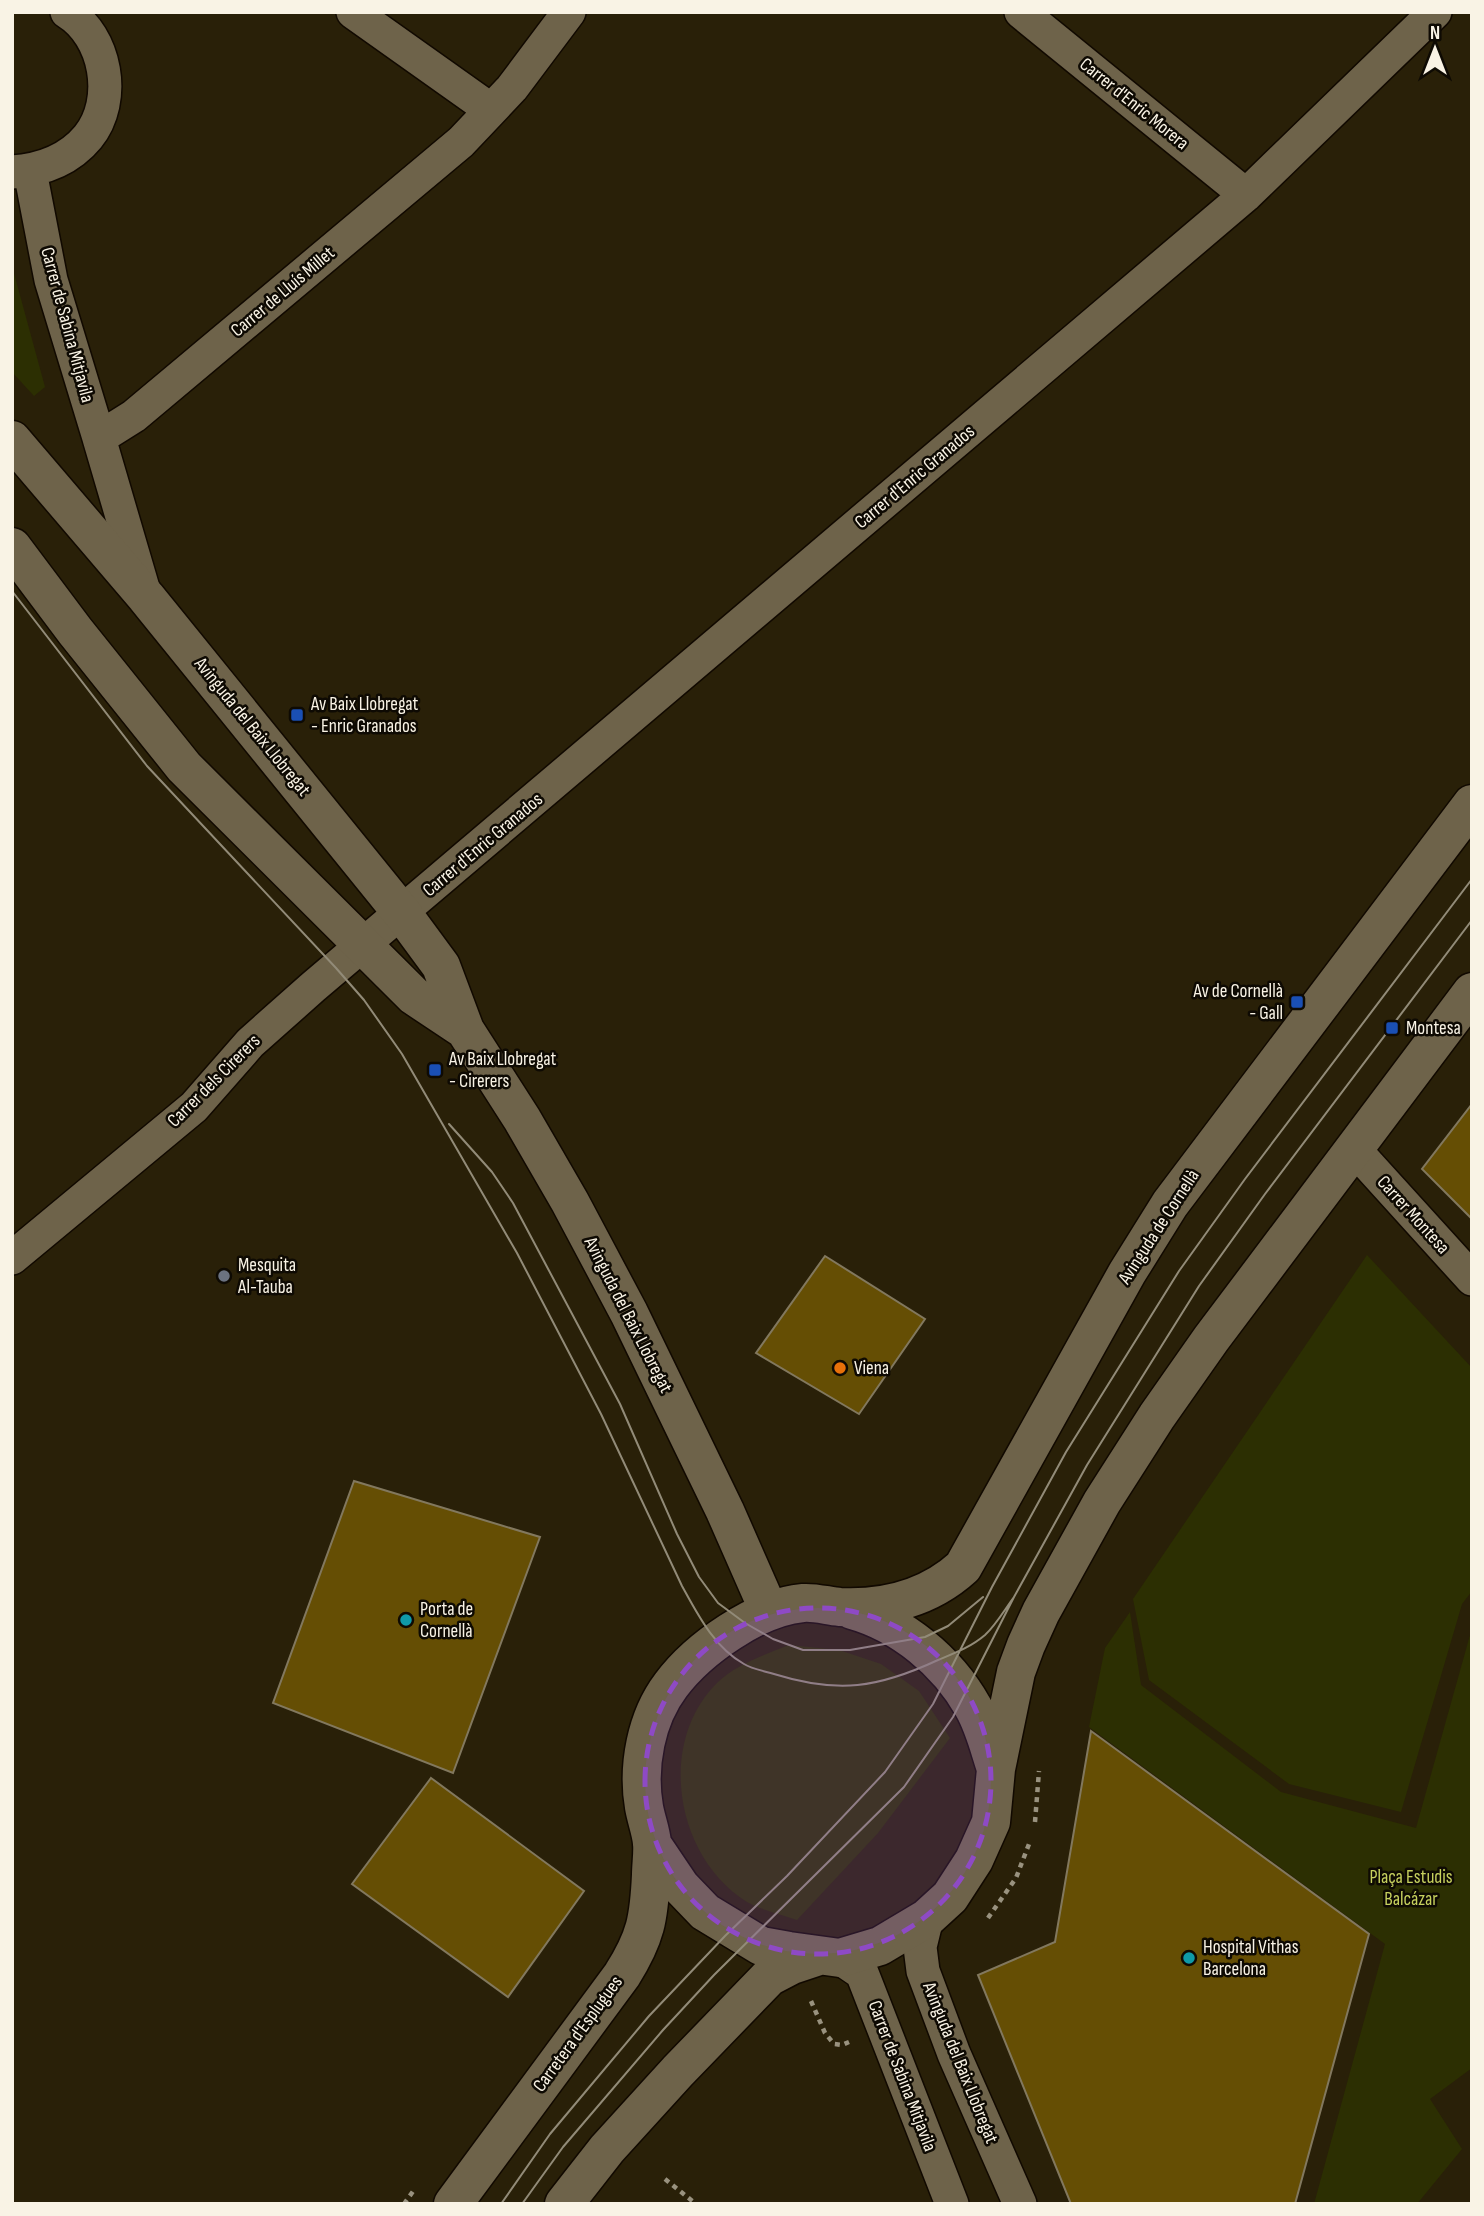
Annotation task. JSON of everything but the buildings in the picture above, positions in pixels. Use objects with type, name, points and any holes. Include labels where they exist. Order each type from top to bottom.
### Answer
[{"type":"street","points":[[353,12],[491,110]]},
{"type":"street","name":"Carrer de Lluís Millet","points":[[99,438],[145,407],[461,142],[512,88],[569,12]]},
{"type":"street","name":"Carrer d'Enric Morera","points":[[1021,12],[1246,195]]},
{"type":"street","name":"Carrer d'Enric Granados","points":[[382,929],[1246,195],[1435,12]]},
{"type":"street","points":[[21,171],[62,160],[89,136],[101,113],[105,90],[104,66],[97,47],[70,13]]},
{"type":"street","name":"Carrer de Sabina Mitjavila","points":[[21,171],[99,438]]},
{"type":"street","points":[[99,438],[146,597]]},
{"type":"street","name":"Avinguda del Baix Llobregat","points":[[12,440],[146,597],[382,929],[414,996],[465,1030]]},
{"type":"street","name":"Avinguda del Baix Llobregat","points":[[12,547],[75,631],[184,767],[382,929],[441,966],[465,1030],[522,1119],[629,1314],[725,1511],[769,1611]]},
{"type":"street","name":"Avinguda de Cornellà","points":[[769,1611],[804,1603],[872,1607],[900,1603],[948,1580],[963,1567],[1128,1273],[1170,1204],[1472,804]]},
{"type":"street","name":"Carrer dels Cirerers","points":[[12,1258],[194,1107],[250,1043],[382,929]]},
{"type":"street","name":"Avinguda de Cornellà","points":[[927,1918],[950,1897],[974,1860],[991,1822],[996,1769],[1016,1672],[1041,1612],[1102,1502],[1211,1339],[1472,992]]},
{"type":"street","name":"Carrer Montesa","points":[[1355,1150],[1472,1279]]},
{"type":"street","name":"Avinguda de Cornellà","points":[[840,1607],[875,1616],[904,1632],[937,1661],[973,1707],[996,1769]]},
{"type":"street","name":"Carretera d'Esplugues","points":[[453,2204],[622,1975],[641,1944],[649,1916],[652,1844],[644,1804],[642,1766],[651,1721],[671,1685],[709,1647],[739,1626],[769,1611]]},
{"type":"street","name":"Carretera d'Esplugues","points":[[652,1844],[681,1887],[705,1912],[761,1946],[829,1957]]},
{"type":"street","name":"Avinguda del Baix Llobregat","points":[[927,1918],[920,1947],[923,1971],[954,2054],[1020,2204]]},
{"type":"street","name":"Carretera d'Esplugues","points":[[564,2204],[652,2100],[769,1977],[792,1965],[880,1946],[927,1918]]},
{"type":"street","name":"Carrer de Sabina Mitjavila","points":[[829,1957],[862,1973],[952,2204]]},
{"type":"path","points":[[1032,1831],[1038,1803],[1039,1769]]},
{"type":"path","points":[[985,1923],[1016,1878],[1030,1841]]},
{"type":"path","points":[[809,1998],[825,2033],[834,2045],[842,2045],[883,2028]]},
{"type":"path","points":[[665,2179],[696,2204]]},
{"type":"highlighted area","points":[[804,1603],[840,1607],[903,1632],[949,1674],[985,1734],[996,1769],[995,1795],[991,1822],[974,1860],[934,1912],[880,1946],[840,1958],[761,1946],[705,1912],[652,1844],[642,1766],[651,1721],[671,1685],[710,1647],[769,1611]]},
{"type":"green space","points":[[12,266],[45,387],[34,396],[12,372]]},
{"type":"green space","points":[[1367,1255],[1472,1368],[1472,1591],[1462,1604],[1401,1812],[1289,1784],[1149,1680],[1133,1599]]},
{"type":"green space","name":"Plaça Estudis Balcázar","points":[[1130,1612],[1141,1685],[1281,1792],[1416,1828],[1472,1628],[1472,2068],[1430,2099],[1462,2149],[1417,2204],[1314,2204],[1385,1944],[1089,1727],[1105,1648]]},
{"type":"green space","points":[[789,1645],[839,1650],[881,1664],[919,1691],[950,1738],[878,1833],[797,1920],[747,1902],[723,1882],[703,1857],[690,1828],[682,1798],[681,1766],[686,1735],[698,1707],[718,1682],[742,1665]]},
{"type":"tram line","points":[[12,591],[147,766],[336,968],[364,1000],[402,1054],[517,1253],[601,1414],[682,1586],[708,1630],[724,1649],[751,1667],[797,1680],[838,1686],[877,1682],[916,1669],[974,1643],[993,1627],[1014,1597]]},
{"type":"tram line","points":[[501,2204],[550,2134],[649,2016],[885,1772],[933,1704],[992,1587],[1066,1452],[1179,1271],[1245,1179],[1472,879]]},
{"type":"tram line","points":[[522,2204],[563,2147],[663,2030],[714,1975],[904,1787],[953,1717],[1014,1597],[1087,1465],[1199,1286],[1265,1194],[1472,920]]},
{"type":"tram line","points":[[449,1124],[492,1172],[513,1203],[620,1404],[677,1534],[699,1577],[718,1603],[773,1639],[803,1650],[850,1650],[925,1637],[948,1626],[983,1597]]},
{"type":"place","name":"Av Baix Llobregat - Enric Granados","points":[[297,715]]},
{"type":"place","name":"Av de Cornellà - Gall","points":[[1297,1002]]},
{"type":"place","name":"Montesa","points":[[1392,1028]]},
{"type":"place","name":"Av Baix Llobregat - Cirerers","points":[[435,1070]]},
{"type":"place","name":"Mesquita Al-Tauba","points":[[224,1276]]},
{"type":"place","name":"Viena","points":[[840,1368]]},
{"type":"place","name":"Porta de Cornellà","points":[[406,1620]]},
{"type":"place","name":"Hospital Vithas Barcelona","points":[[1189,1958]]}]
